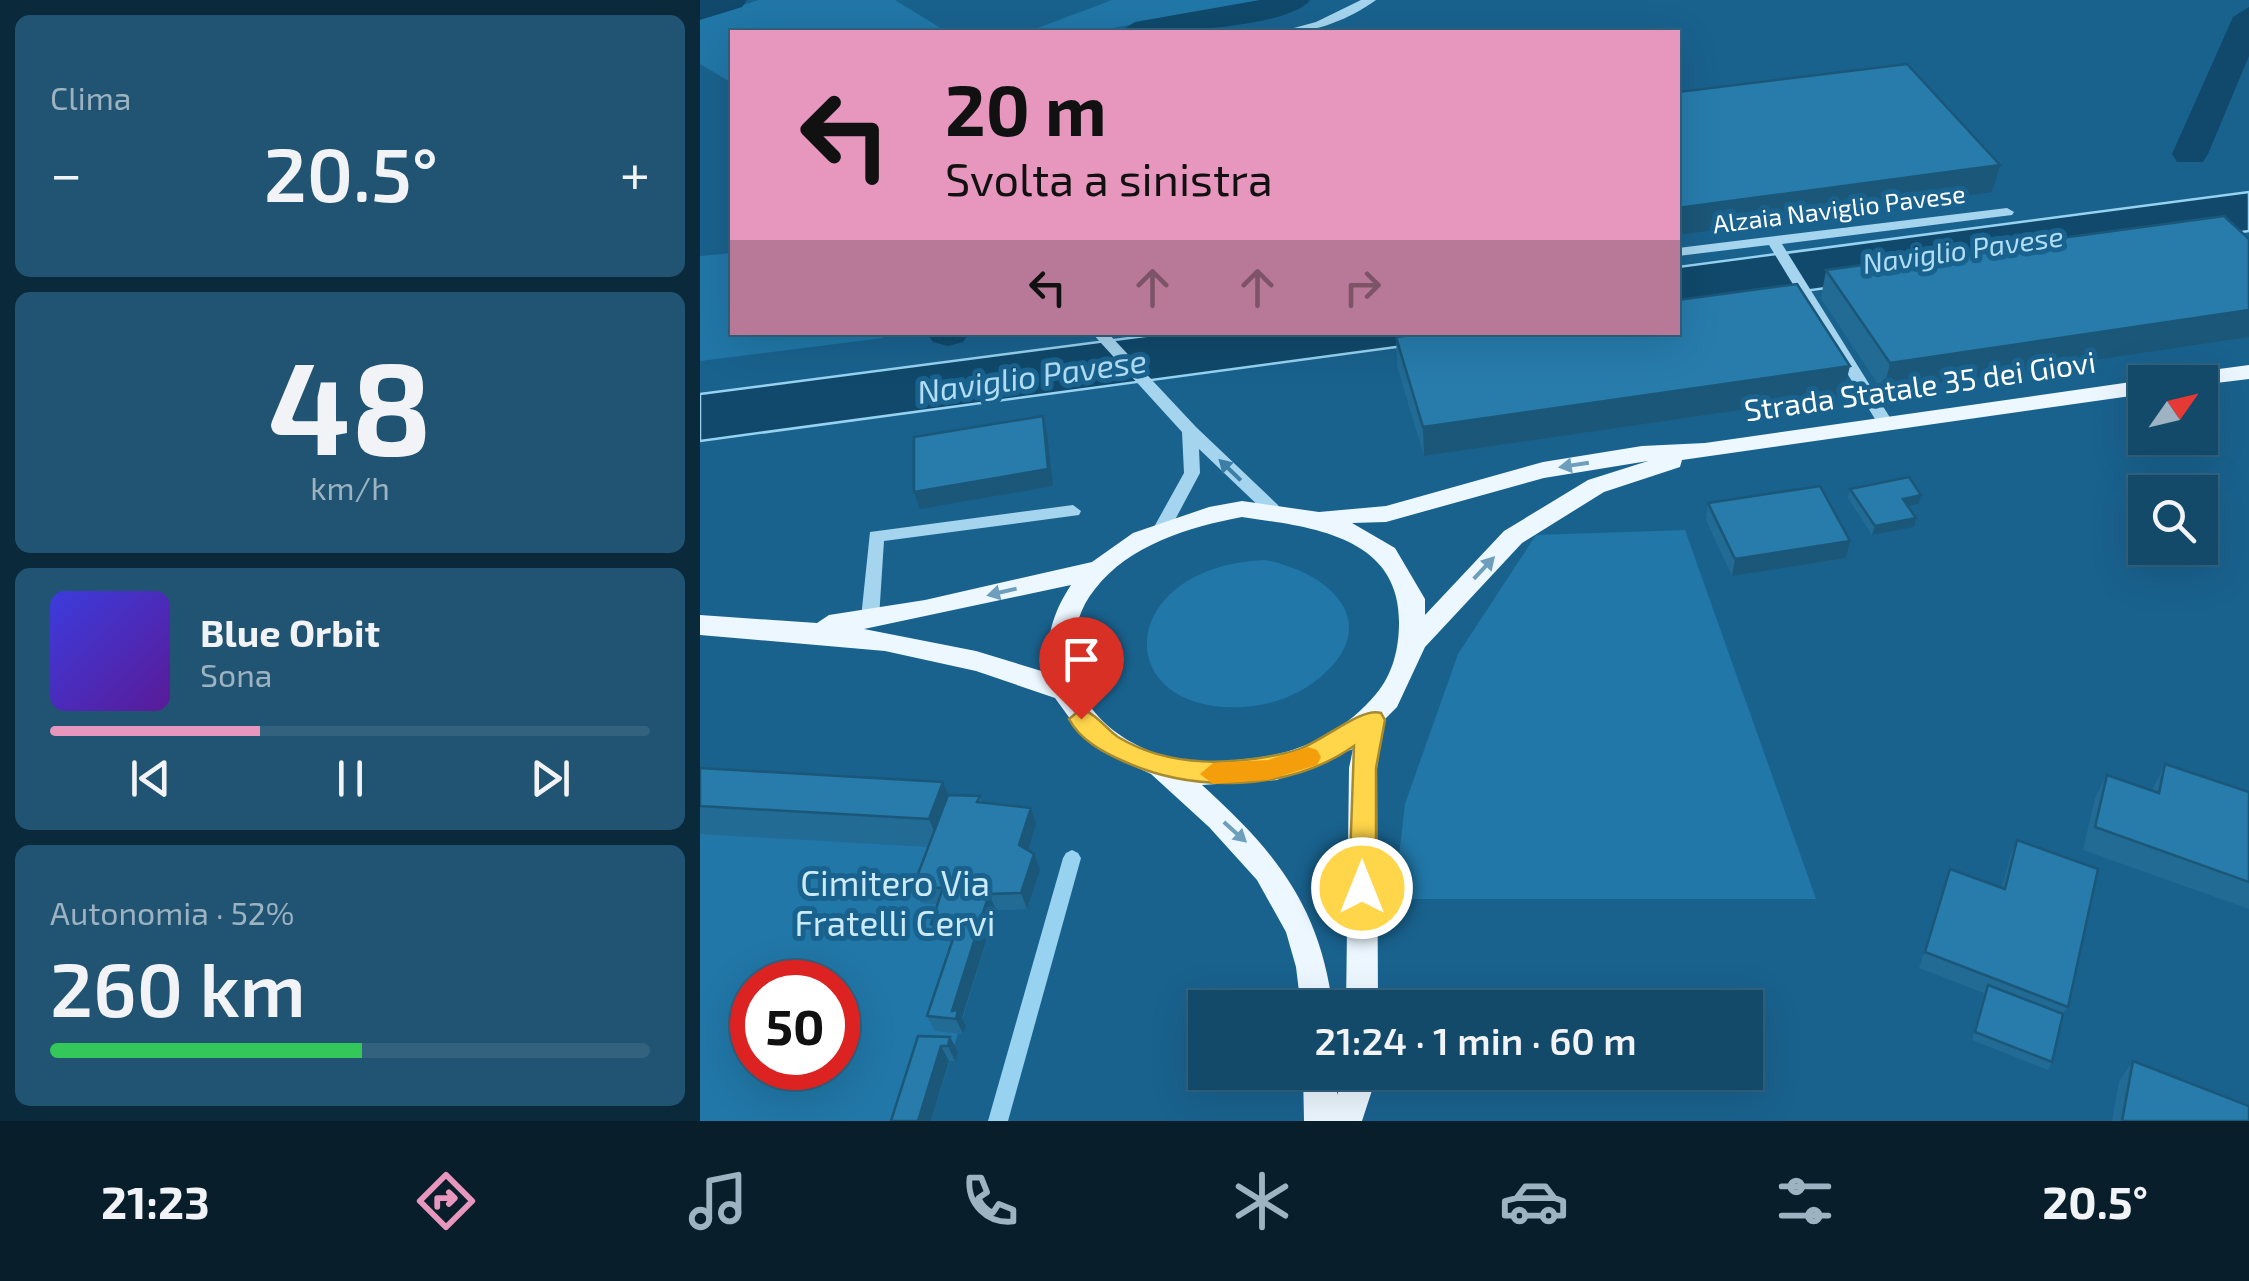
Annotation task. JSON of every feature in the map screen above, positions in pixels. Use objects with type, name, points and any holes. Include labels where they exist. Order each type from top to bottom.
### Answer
[{"type":"main road","points":[[2218,376],[2249,372]]},
{"type":"main road","name":"Strada Statale 35 dei Giovi","points":[[1318,516],[1386,514],[1543,470],[1642,454],[1705,451],[2128,389]]},
{"type":"main road","name":"Strada Statale 35 dei Giovi","points":[[1418,639],[1513,537],[1596,486],[1705,451]]},
{"type":"main road","points":[[1272,509],[1318,516],[1372,542],[1401,572],[1417,608],[1418,639],[1398,690],[1372,720],[1340,743],[1268,770],[1195,774],[1162,767],[1109,744],[1081,719],[1064,690],[1058,660],[1060,636],[1067,612],[1097,570],[1128,545],[1163,527],[1212,512],[1272,509]]},
{"type":"main road","points":[[809,628],[1097,570]]},
{"type":"main road","points":[[700,625],[809,628],[1004,665],[1064,690]]},
{"type":"main road","points":[[1362,990],[1363,768],[1372,720]]},
{"type":"main road","points":[[1162,767],[1249,845],[1283,887],[1316,990]]},
{"type":"main road","points":[[1321,1090],[1322,1121]]},
{"type":"main road","points":[[1345,1121],[1356,1090]]},
{"type":"street","points":[[1297,30],[1318,26],[1370,0]]},
{"type":"street","name":"Alzaia Naviglio Pavese","points":[[1680,252],[1776,246],[2007,212]]},
{"type":"street","points":[[1776,246],[1886,424]]},
{"type":"street","points":[[1101,335],[1190,432],[1272,509]]},
{"type":"street","points":[[1163,527],[1192,472],[1190,432]]},
{"type":"street","points":[[870,618],[876,536],[1073,511]]},
{"type":"green space","points":[[759,0],[895,0],[944,30],[730,30],[730,82],[700,64],[700,19]]},
{"type":"green space","points":[[1112,0],[1267,0],[1102,30],[1032,30]]},
{"type":"green space","points":[[730,253],[730,335],[883,338],[700,361],[700,256]]},
{"type":"green space","points":[[1685,530],[1816,899],[1394,899],[1405,804],[1458,654],[1536,535]]},
{"type":"green space","points":[[1265,560],[1306,574],[1338,599],[1347,615],[1349,632],[1342,652],[1308,686],[1266,704],[1243,707],[1199,703],[1168,688],[1151,665],[1147,638],[1157,611],[1179,586],[1215,568]]},
{"type":"green space","name":"Cimitero Via Fratelli Cervi","points":[[700,795],[1036,824],[1025,852],[1027,909],[996,910],[931,1121],[700,1121]]},
{"type":"water","name":"Naviglio Pavese","points":[[2249,192],[2249,231],[1680,308],[1680,267]]},
{"type":"water","name":"Naviglio Pavese","points":[[1153,335],[1485,335],[700,441],[700,394]]},
{"type":"building","points":[[1907,64],[2000,165],[1680,208],[1680,92]]},
{"type":"building","points":[[2224,216],[2249,239],[2249,310],[1890,363],[1826,270]]},
{"type":"building","points":[[1797,284],[1850,366],[1423,427],[1396,337],[1680,335],[1680,300]]},
{"type":"building","points":[[1043,416],[1048,469],[914,492],[914,437]]},
{"type":"building","points":[[1909,477],[1921,495],[1903,499],[1916,518],[1875,526],[1850,489]]},
{"type":"building","points":[[1820,486],[1850,541],[1735,559],[1708,503]]},
{"type":"building","points":[[2165,764],[2249,792],[2249,882],[2095,827],[2107,775],[2159,793]]},
{"type":"building","points":[[700,768],[943,782],[929,819],[700,806]]},
{"type":"building","points":[[948,795],[980,796],[977,802],[1031,808],[1019,845],[1034,854],[1021,893],[989,894],[952,1011],[958,1010],[956,1019],[927,1016],[957,927],[931,924],[943,888],[913,887]]},
{"type":"building","points":[[2017,840],[2098,869],[2068,1007],[1925,952],[1950,869],[2005,889]]},
{"type":"building","points":[[1988,985],[2063,1014],[2052,1062],[1975,1032]]},
{"type":"building","points":[[918,1036],[950,1037],[948,1046],[941,1046],[918,1121],[891,1121]]},
{"type":"building","points":[[2133,1061],[2249,1106],[2249,1121],[2122,1121]]},
{"type":"waterway","points":[[700,10],[731,0]]},
{"type":"waterway","points":[[1147,30],[1253,12],[1294,0]]},
{"type":"waterway","points":[[2190,154],[2249,17]]},
{"type":"waterway","points":[[998,1121],[1072,858]]},
{"type":"slow traffic","points":[[1213,774],[1268,770],[1308,757]]},
{"type":"route","points":[[1081,719],[1109,744],[1162,767],[1195,774],[1268,770],[1302,760],[1340,743],[1372,720],[1363,768],[1362,888]]}]
